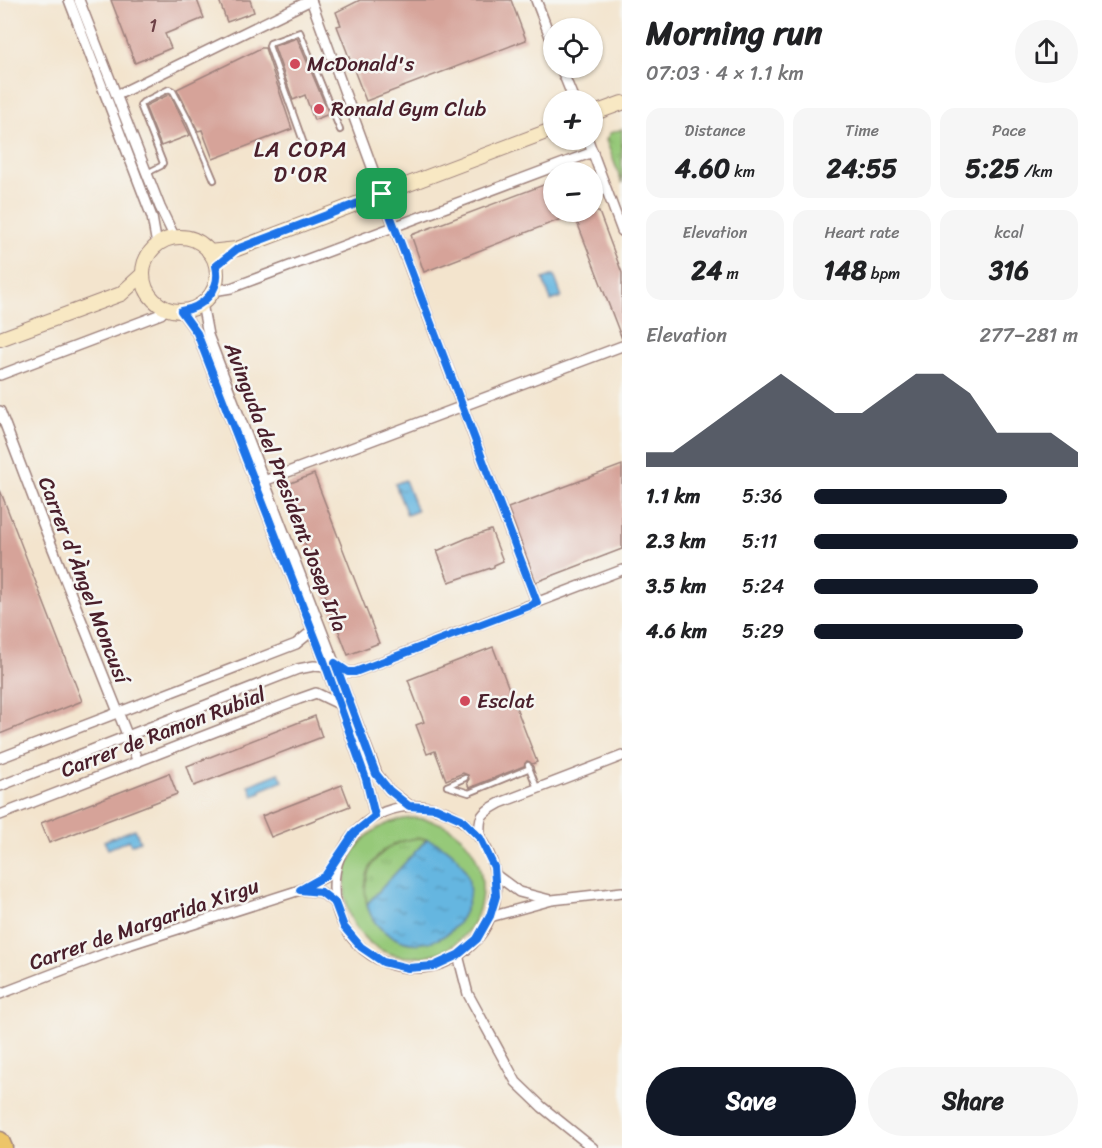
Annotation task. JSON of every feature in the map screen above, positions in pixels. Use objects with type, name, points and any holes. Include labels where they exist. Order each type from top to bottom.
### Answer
[{"type":"highway","points":[[0,1141],[3,1148]]},
{"type":"main road","points":[[603,110],[622,103]]},
{"type":"main road","points":[[209,252],[237,249],[543,133]]},
{"type":"main road","points":[[175,238],[197,241],[209,252],[216,266],[213,291],[202,303],[189,310],[166,308],[151,297],[143,274],[147,258],[157,245],[175,238]]},
{"type":"main road","points":[[216,266],[237,249]]},
{"type":"main road","points":[[0,339],[121,294],[143,274]]},
{"type":"main road","points":[[121,294],[151,297]]},
{"type":"street","points":[[69,0],[152,218],[157,245]]},
{"type":"street","points":[[79,0],[160,207],[175,238]]},
{"type":"street","points":[[117,95],[311,0],[394,227],[537,603]]},
{"type":"street","points":[[536,0],[543,18]]},
{"type":"street","points":[[213,291],[231,288],[593,152],[622,231]]},
{"type":"street","name":"Avinguda del President Josep Irla","points":[[202,303],[208,335],[331,665],[376,774],[389,790],[409,806]]},
{"type":"street","points":[[0,375],[161,314],[166,308]]},
{"type":"street","name":"Avinguda del President Josep Irla","points":[[181,311],[197,333],[312,631],[331,665],[339,704],[366,779],[375,816]]},
{"type":"street","points":[[264,481],[622,346]]},
{"type":"street","name":"Carrer d'Àngel Moncusí","points":[[0,411],[138,762]]},
{"type":"street","name":"Carrer de Ramon Rubial","points":[[0,786],[298,669],[331,665],[348,672],[355,672],[622,570]]},
{"type":"street","name":"Carrer de Ramon Rubial","points":[[0,758],[296,644],[312,631]]},
{"type":"street","name":"Carrer de Ramon Rubial","points":[[0,815],[316,693],[339,704]]},
{"type":"street","points":[[480,838],[479,820],[483,813],[500,803],[622,756]]},
{"type":"street","points":[[409,806],[436,808],[461,819],[480,838],[491,858],[496,875],[496,896],[490,916],[477,939],[458,955],[434,966],[408,968],[383,962],[361,947],[344,927],[335,903],[334,879],[340,855],[354,833],[375,816],[392,809],[409,806]]},
{"type":"street","name":"Carrer de Margarida Xirgu","points":[[0,994],[128,945],[300,890],[325,876],[340,855]]},
{"type":"street","points":[[496,875],[519,892],[552,900]]},
{"type":"street","points":[[300,890],[321,892],[335,903]]},
{"type":"street","points":[[490,916],[552,900],[622,892]]},
{"type":"street","points":[[458,955],[468,994],[516,1082],[542,1107],[593,1148]]},
{"type":"lane","points":[[304,144],[269,46],[270,43],[299,31],[340,130]]},
{"type":"lane","points":[[147,173],[163,163],[140,105],[169,89],[173,91],[190,123],[214,180]]},
{"type":"lane","points":[[465,778],[447,786],[469,793],[480,786],[529,767],[537,789]]},
{"type":"green space","points":[[622,129],[622,183],[606,140],[610,133]]},
{"type":"green space","points":[[412,818],[443,825],[465,841],[478,864],[482,889],[477,914],[463,936],[441,951],[411,957],[383,951],[363,936],[350,915],[345,890],[348,866],[360,843],[381,827]],"holes":[[[417,838],[427,839],[442,937],[429,941],[409,941],[393,932],[368,909],[366,883],[369,871],[381,853],[403,841]]]},
{"type":"green space","points":[[417,838],[427,839],[367,904],[366,879],[376,859],[394,845]]},
{"type":"water","points":[[554,275],[562,297],[551,301],[543,279]]},
{"type":"water","points":[[405,480],[417,511],[407,515],[395,484]]},
{"type":"water","points":[[279,773],[283,781],[253,796],[249,785]]},
{"type":"water","points":[[135,829],[140,841],[131,845],[129,840],[108,849],[104,841]]},
{"type":"water","points":[[427,839],[452,853],[466,871],[469,892],[464,912],[453,929],[435,940],[414,943],[391,936],[383,930],[376,923],[367,904]]},
{"type":"building","points":[[111,0],[197,0],[204,18],[165,34],[171,48],[135,63]]},
{"type":"building","points":[[219,0],[250,0],[254,12],[227,22]]},
{"type":"building","points":[[360,0],[511,0],[526,40],[366,101],[337,26],[341,25],[336,12]]},
{"type":"building","name":"McDonald's","points":[[297,38],[329,114],[314,120],[305,95],[293,100],[274,46]]},
{"type":"building","points":[[265,48],[292,129],[213,159],[202,130],[198,131],[177,89]]},
{"type":"building","points":[[170,94],[190,135],[161,146],[145,106]]},
{"type":"building","points":[[543,185],[543,222],[553,222],[424,272],[411,235]]},
{"type":"building","points":[[577,222],[603,222],[622,273],[622,339]]},
{"type":"building","points":[[622,465],[622,549],[536,582],[508,508]]},
{"type":"building","points":[[314,474],[379,643],[348,655],[283,486]]},
{"type":"building","points":[[0,490],[82,701],[0,734]]},
{"type":"building","points":[[491,530],[503,561],[494,567],[449,582],[437,551]]},
{"type":"building","name":"Esclat","points":[[493,647],[537,762],[532,764],[527,761],[524,766],[469,788],[468,775],[463,773],[446,780],[435,751],[427,754],[416,725],[424,722],[408,680]]},
{"type":"building","points":[[315,716],[322,737],[194,786],[187,766]]},
{"type":"building","points":[[169,773],[177,794],[49,843],[41,823]]},
{"type":"building","points":[[342,785],[350,806],[271,837],[262,816]]},
{"type":"place","name":"McDonald's","points":[[295,64]]},
{"type":"place","name":"Ronald Gym Club","points":[[319,109]]},
{"type":"place","name":"Esclat","points":[[465,701]]},
{"type":"district","name":"LA COPA D'OR","points":[[301,162]]},
{"type":"route","points":[[382,194],[537,603],[355,672],[348,672],[335,663],[376,774],[389,790],[409,806],[436,808],[461,819],[480,838],[491,858],[496,875],[496,896],[490,916],[477,939],[458,955],[434,966],[408,968],[383,962],[361,947],[344,927],[335,903],[321,892],[300,890],[325,876],[354,833],[375,816],[374,810],[366,779],[323,658],[197,333],[181,311],[196,307],[208,298],[216,281],[216,266],[237,249],[382,194]]}]
